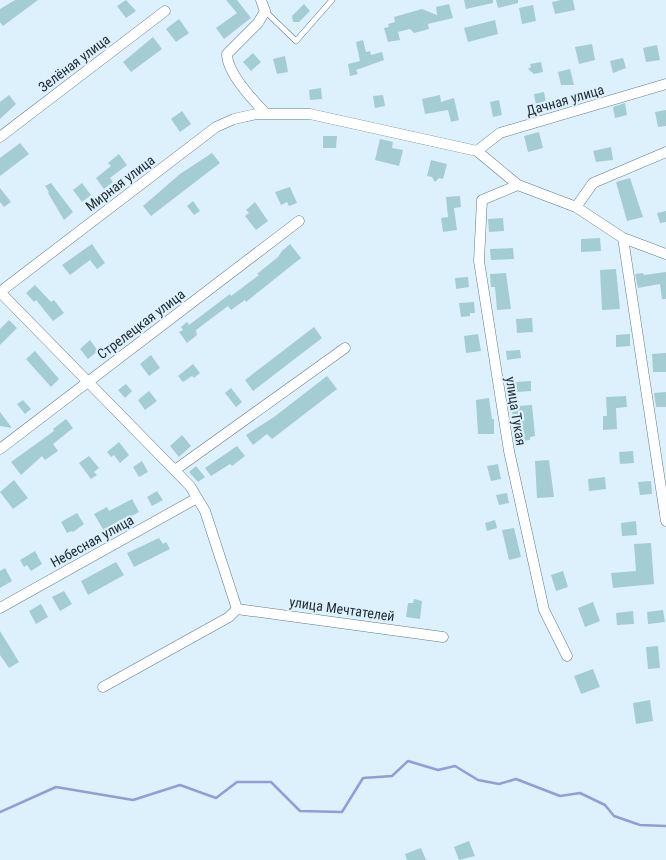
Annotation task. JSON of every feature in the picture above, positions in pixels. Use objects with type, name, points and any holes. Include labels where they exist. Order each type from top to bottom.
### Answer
[{"type":"street","points":[[262,0],[265,11],[258,23],[227,54],[227,63],[251,98],[266,114]]},
{"type":"street","name":"Зелёная улица","points":[[0,137],[165,11]]},
{"type":"street","name":"Дачная улица","points":[[477,151],[500,133],[666,84]]},
{"type":"street","name":"Мирная улица","points":[[0,292],[216,127],[234,119],[266,114],[310,114],[340,119],[477,151]]},
{"type":"street","points":[[477,151],[518,185],[576,207],[623,238],[666,254]]},
{"type":"street","points":[[576,207],[593,183],[666,152]]},
{"type":"street","name":"улица Тукая","points":[[518,185],[482,200],[479,262],[508,451],[544,610],[567,656]]},
{"type":"street","name":"Стрелецкая улица","points":[[0,449],[299,221]]},
{"type":"street","points":[[623,238],[666,524]]},
{"type":"street","points":[[0,292],[176,470],[197,498],[205,511],[237,609],[229,617],[103,687]]},
{"type":"street","points":[[176,470],[345,348]]},
{"type":"street","name":"Небесная улица","points":[[0,608],[197,498]]},
{"type":"street","name":"улица Мечтателей","points":[[237,609],[444,637]]},
{"type":"lane","points":[[265,11],[296,41],[332,0]]},
{"type":"building","points":[[15,0],[38,0],[3,26],[0,22],[0,9]]},
{"type":"building","points":[[126,0],[136,11],[126,18],[117,6]]},
{"type":"building","points":[[226,0],[237,0],[251,18],[224,39],[216,28],[237,13]]},
{"type":"building","points":[[464,0],[493,0],[493,3],[466,9]]},
{"type":"building","points":[[496,0],[518,0],[518,3],[498,8]]},
{"type":"building","points":[[573,0],[575,10],[555,14],[552,2]]},
{"type":"building","points":[[304,4],[310,11],[299,22],[293,22],[292,16]]},
{"type":"building","points":[[449,4],[453,18],[428,24],[429,29],[414,33],[410,29],[398,32],[400,40],[388,42],[384,28],[389,27],[388,24],[395,22],[394,17],[422,9],[437,15],[436,7]]},
{"type":"building","points":[[533,5],[536,21],[522,24],[519,8]]},
{"type":"building","points":[[179,19],[189,33],[176,42],[166,29]]},
{"type":"building","points":[[495,20],[498,34],[468,42],[464,28]]},
{"type":"building","points":[[153,37],[162,49],[131,72],[123,62]]},
{"type":"building","points":[[363,40],[366,52],[370,51],[371,55],[382,52],[384,60],[356,70],[358,74],[350,76],[348,64],[360,61],[356,42]]},
{"type":"building","points":[[592,44],[595,60],[579,64],[575,47]]},
{"type":"building","points":[[657,45],[660,60],[646,62],[643,48]]},
{"type":"building","points":[[253,53],[261,62],[251,71],[243,62]]},
{"type":"building","points":[[285,56],[288,72],[277,74],[273,59]]},
{"type":"building","points":[[623,58],[626,68],[613,73],[610,61]]},
{"type":"building","points":[[541,62],[543,72],[534,74],[528,69],[531,67],[530,64]]},
{"type":"building","points":[[570,69],[574,85],[561,85],[558,72]]},
{"type":"building","points":[[321,88],[322,99],[310,100],[309,90]]},
{"type":"building","points":[[544,92],[546,103],[541,108],[539,104],[536,105],[534,94]]},
{"type":"building","points":[[9,95],[16,104],[0,119],[0,102]]},
{"type":"building","points":[[383,95],[385,106],[375,108],[373,96]]},
{"type":"building","points":[[440,95],[441,102],[454,98],[459,120],[451,122],[448,110],[425,114],[422,99]]},
{"type":"building","points":[[499,100],[502,115],[493,117],[490,102]]},
{"type":"building","points":[[625,103],[627,115],[615,118],[613,107]]},
{"type":"building","points":[[666,110],[666,126],[658,127],[655,112]]},
{"type":"building","points":[[182,111],[191,124],[180,132],[171,119]]},
{"type":"building","points":[[539,132],[543,148],[528,152],[524,136]]},
{"type":"building","points":[[323,136],[337,136],[336,148],[323,148]]},
{"type":"building","points":[[380,139],[393,142],[392,148],[403,150],[399,166],[375,160]]},
{"type":"building","points":[[20,143],[29,154],[0,176],[0,158]]},
{"type":"building","points":[[611,147],[613,160],[596,162],[593,151]]},
{"type":"building","points":[[212,153],[220,163],[151,216],[143,206],[180,174]]},
{"type":"building","points":[[119,154],[127,165],[110,178],[113,182],[104,189],[96,178],[111,166],[108,163]]},
{"type":"building","points":[[431,160],[447,164],[443,179],[439,178],[435,182],[432,177],[427,176]]},
{"type":"building","points":[[630,178],[643,217],[627,221],[616,182]]},
{"type":"building","points":[[51,183],[73,212],[64,220],[45,186]]},
{"type":"building","points":[[82,183],[91,195],[82,202],[73,190]]},
{"type":"building","points":[[290,187],[297,203],[289,206],[287,202],[281,205],[275,192]]},
{"type":"building","points":[[0,188],[11,202],[4,207],[0,202]]},
{"type":"building","points":[[460,196],[461,207],[454,208],[457,230],[443,232],[441,218],[448,217],[446,197]]},
{"type":"building","points":[[193,201],[200,211],[194,215],[187,206]]},
{"type":"building","points":[[255,202],[268,221],[256,230],[245,216],[249,213],[246,210]]},
{"type":"building","points":[[666,211],[666,222],[660,223],[657,213]]},
{"type":"building","points":[[503,218],[504,231],[489,232],[488,219]]},
{"type":"building","points":[[600,238],[601,251],[581,252],[581,239]]},
{"type":"building","points":[[92,244],[105,263],[97,269],[90,260],[70,275],[62,265]]},
{"type":"building","points":[[290,244],[301,258],[246,302],[245,300],[231,310],[228,306],[196,330],[197,335],[187,343],[179,332],[183,330],[181,327],[187,322],[189,325],[259,275],[257,274],[278,257]]},
{"type":"building","points":[[513,248],[514,259],[491,260],[490,249]]},
{"type":"building","points":[[616,269],[620,309],[602,310],[600,270]]},
{"type":"building","points":[[666,272],[666,299],[662,299],[660,284],[638,288],[635,274],[643,273],[644,275]]},
{"type":"building","points":[[506,273],[511,309],[497,310],[495,287],[491,287],[490,274]]},
{"type":"building","points":[[468,277],[469,287],[456,289],[455,278]]},
{"type":"building","points":[[35,285],[51,302],[54,300],[64,313],[53,321],[36,300],[34,302],[26,293]]},
{"type":"building","points":[[474,302],[475,313],[470,313],[470,316],[461,317],[459,303]]},
{"type":"building","points":[[532,318],[533,332],[517,333],[516,319]]},
{"type":"building","points":[[9,320],[17,328],[0,345],[0,329]]},
{"type":"building","points":[[314,327],[322,338],[253,391],[245,380]]},
{"type":"building","points":[[478,334],[481,351],[466,353],[464,336]]},
{"type":"building","points":[[630,334],[630,346],[616,347],[616,335]]},
{"type":"building","points":[[90,340],[98,351],[88,359],[80,349]]},
{"type":"building","points":[[520,350],[521,358],[507,360],[506,351]]},
{"type":"building","points":[[35,351],[59,379],[51,387],[26,359]]},
{"type":"building","points":[[666,353],[666,372],[653,372],[652,354]]},
{"type":"building","points":[[151,355],[160,368],[149,376],[140,364]]},
{"type":"building","points":[[193,364],[200,373],[194,378],[192,376],[183,382],[178,376]]},
{"type":"building","points":[[327,376],[337,389],[272,439],[267,434],[253,445],[246,435],[274,417]]},
{"type":"building","points":[[531,381],[531,391],[517,392],[516,382]]},
{"type":"building","points":[[126,384],[132,391],[125,398],[118,390]]},
{"type":"building","points":[[231,388],[242,402],[236,407],[225,393]]},
{"type":"building","points":[[149,391],[157,401],[145,410],[138,400]]},
{"type":"building","points":[[666,392],[666,407],[656,407],[654,393]]},
{"type":"building","points":[[626,396],[627,407],[616,408],[617,429],[603,430],[603,416],[607,416],[606,397]]},
{"type":"building","points":[[489,398],[492,419],[494,419],[494,434],[478,434],[476,400]]},
{"type":"building","points":[[23,400],[31,409],[25,414],[17,404]]},
{"type":"building","points":[[532,405],[535,436],[530,437],[530,440],[515,442],[512,409],[518,409],[518,406]]},
{"type":"building","points":[[0,412],[12,428],[0,426]]},
{"type":"building","points":[[66,419],[73,428],[53,444],[58,451],[45,460],[42,456],[21,475],[11,462],[54,431],[53,429]]},
{"type":"building","points":[[182,435],[191,446],[179,457],[170,446]]},
{"type":"building","points":[[119,442],[129,455],[120,463],[114,455],[111,457],[107,452]]},
{"type":"building","points":[[237,446],[245,456],[232,466],[230,464],[211,476],[205,468]]},
{"type":"building","points":[[633,451],[634,463],[620,464],[619,452]]},
{"type":"building","points":[[89,456],[99,468],[94,472],[97,475],[91,479],[79,463]]},
{"type":"building","points":[[549,460],[554,497],[537,498],[535,461]]},
{"type":"building","points":[[142,461],[148,472],[139,477],[133,467]]},
{"type":"building","points":[[498,464],[501,479],[491,481],[487,466]]},
{"type":"building","points":[[196,466],[205,477],[198,482],[189,472]]},
{"type":"building","points":[[605,477],[606,489],[589,491],[588,479]]},
{"type":"building","points":[[14,480],[28,498],[13,509],[0,492]]},
{"type":"building","points":[[651,481],[652,494],[640,495],[638,482]]},
{"type":"building","points":[[157,491],[163,500],[152,506],[147,497]]},
{"type":"building","points":[[507,493],[509,503],[499,505],[496,495]]},
{"type":"building","points":[[132,499],[139,512],[104,531],[94,514],[107,507],[109,511]]},
{"type":"building","points":[[77,513],[84,524],[73,532],[67,533],[61,522]]},
{"type":"building","points":[[495,520],[497,528],[487,531],[485,523]]},
{"type":"building","points":[[636,521],[637,535],[622,536],[621,523]]},
{"type":"building","points":[[514,528],[521,557],[509,560],[502,530]]},
{"type":"building","points":[[159,538],[163,544],[166,542],[170,549],[134,567],[127,553]]},
{"type":"building","points":[[651,543],[654,584],[613,588],[611,573],[636,571],[634,544]]},
{"type":"building","points":[[35,551],[42,564],[31,571],[27,565],[24,567],[20,560]]},
{"type":"building","points":[[116,562],[124,575],[88,595],[81,581]]},
{"type":"building","points":[[5,568],[12,581],[0,588],[0,571]]},
{"type":"building","points":[[563,571],[568,587],[556,591],[551,575]]},
{"type":"building","points":[[64,591],[72,604],[60,611],[52,597]]},
{"type":"building","points":[[414,599],[422,601],[420,619],[406,617],[408,603],[413,603]]},
{"type":"building","points":[[593,602],[600,621],[585,627],[578,608]]},
{"type":"building","points":[[41,604],[48,617],[36,624],[29,611]]},
{"type":"building","points":[[663,610],[665,622],[648,624],[647,612]]},
{"type":"building","points":[[633,611],[634,624],[617,625],[616,613]]},
{"type":"building","points":[[0,631],[19,662],[9,668],[0,655]]},
{"type":"building","points":[[658,646],[660,668],[648,669],[646,647]]},
{"type":"building","points":[[593,669],[600,687],[581,694],[574,676]]},
{"type":"building","points":[[650,700],[653,721],[636,724],[633,703]]},
{"type":"building","points":[[469,841],[475,856],[459,860],[454,847]]},
{"type":"building","points":[[421,848],[426,860],[407,860],[405,854]]},
{"type":"waterway","points":[[0,812],[56,787],[133,800],[180,785],[216,798],[237,782],[271,782],[300,811],[342,812],[363,778],[392,776],[408,761],[438,770],[455,766],[478,780],[499,784],[516,779],[560,796],[580,793],[605,805],[614,816],[640,825],[666,826]]}]
